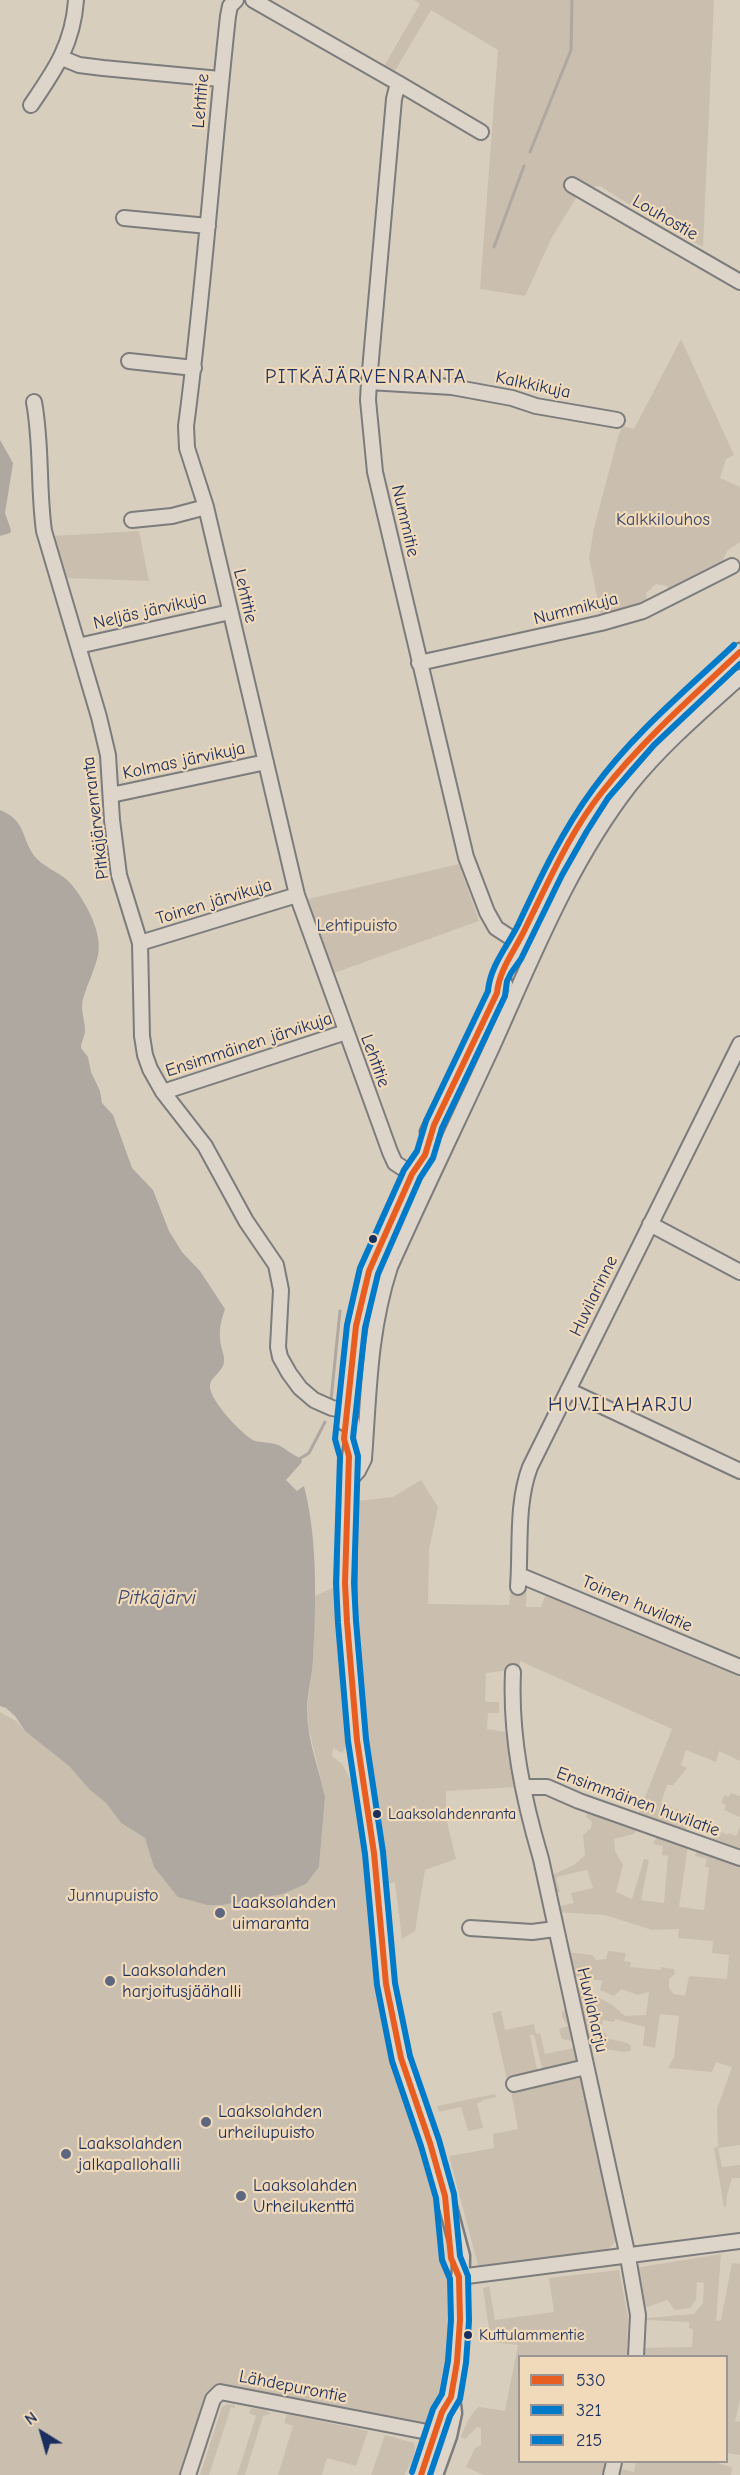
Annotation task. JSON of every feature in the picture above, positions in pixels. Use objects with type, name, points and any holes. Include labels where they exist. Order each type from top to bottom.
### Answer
[{"type":"main road","points":[[434,2475],[441,2435],[442,2412],[451,2397],[457,2362],[460,2320],[459,2277],[451,2258],[445,2196],[401,2058],[386,1984],[374,1853],[357,1740],[347,1622],[349,1456],[344,1439],[356,1326],[377,1250],[412,1174],[425,1155],[434,1125],[497,993],[498,979],[516,949],[579,826],[601,793],[646,739],[740,652]]},
{"type":"main road","points":[[421,2475],[441,2435]]},
{"type":"street","points":[[31,105],[62,58],[70,41],[76,0]]},
{"type":"street","name":"Lehtitie","points":[[236,0],[230,6],[220,79],[208,226],[186,438],[206,507],[297,895],[390,1152],[395,1162],[412,1174]]},
{"type":"street","points":[[253,0],[481,132]]},
{"type":"street","points":[[62,58],[79,65],[220,79]]},
{"type":"street","name":"Nummitie","points":[[398,82],[394,99],[369,382],[375,472],[466,857],[487,912],[496,928],[530,963]]},
{"type":"street","name":"Louhostie","points":[[572,185],[740,282]]},
{"type":"street","points":[[124,218],[208,226]]},
{"type":"street","points":[[129,361],[194,368]]},
{"type":"street","name":"Kalkkikuja","points":[[369,382],[452,387],[512,398],[536,406],[617,420]]},
{"type":"street","name":"Pitkäjärvenranta","points":[[34,402],[38,427],[40,501],[44,531],[108,755],[119,875],[140,943],[142,1036],[150,1069],[163,1092],[205,1146],[246,1221],[276,1265],[281,1290],[278,1347],[280,1357],[300,1388],[314,1400],[332,1408],[348,1411]]},
{"type":"street","points":[[132,520],[172,516],[206,507]]},
{"type":"street","name":"Nummikuja","points":[[420,663],[601,623],[643,611],[732,566]]},
{"type":"street","name":"Neljäs järvikuja","points":[[78,646],[230,612]]},
{"type":"street","points":[[348,1482],[364,1459],[371,1343],[380,1299],[390,1267],[579,861],[618,802],[661,751],[740,677]]},
{"type":"street","name":"Kolmas järvikuja","points":[[111,795],[266,762]]},
{"type":"street","name":"Toinen järvikuja","points":[[140,943],[297,895]]},
{"type":"street","name":"Ensimmäinen järvikuja","points":[[163,1092],[346,1032]]},
{"type":"street","name":"Huvilarinne","points":[[518,1581],[525,1480],[539,1447],[650,1224],[734,1072],[740,1044]]},
{"type":"street","points":[[650,1224],[740,1272]]},
{"type":"street","points":[[568,1390],[740,1471]]},
{"type":"street","name":"Toinen huvilatie","points":[[518,1581],[740,1667]]},
{"type":"street","name":"Huvilaharju","points":[[513,1672],[511,1705],[513,1732],[523,1787],[541,1859],[628,2257],[638,2315],[636,2355]]},
{"type":"street","name":"Ensimmäinen huvilatie","points":[[523,1787],[547,1787],[579,1801],[740,1858]]},
{"type":"street","points":[[470,1928],[532,1932],[555,1929]]},
{"type":"street","points":[[514,2084],[586,2067]]},
{"type":"street","points":[[459,2277],[740,2241]]},
{"type":"street","name":"Lähdepurontie","points":[[188,2475],[213,2399],[220,2392],[441,2435]]},
{"type":"green space","points":[[414,0],[714,0],[703,247],[681,235],[683,223],[659,208],[646,215],[600,186],[585,188],[580,192],[552,237],[525,296],[480,289],[498,50],[431,10],[393,74],[383,68],[420,4]]},
{"type":"green space","name":"Kalkkilouhos","points":[[681,339],[734,455],[726,459],[720,478],[740,487],[740,542],[727,551],[721,565],[671,593],[667,586],[656,584],[646,593],[648,604],[601,615],[589,558],[594,528],[618,437],[622,426],[634,429]]},
{"type":"green space","points":[[139,531],[149,581],[66,578],[54,536]]},
{"type":"green space","points":[[740,661],[740,672],[648,757],[528,953],[526,952],[556,884],[593,816],[633,761]]},
{"type":"green space","name":"Lehtipuisto","points":[[459,864],[479,921],[334,973],[308,899]]},
{"type":"green space","points":[[519,968],[440,1151],[435,1149],[461,1101],[465,1076]]},
{"type":"green space","points":[[431,1154],[438,1156],[385,1271],[363,1428],[358,1429],[363,1335],[369,1297],[392,1231]]},
{"type":"green space","points":[[421,1480],[438,1507],[429,1550],[428,1604],[509,1605],[511,1587],[527,1587],[526,1607],[541,1607],[549,1586],[740,1669],[740,1761],[719,1751],[716,1762],[686,1750],[681,1765],[687,1768],[673,1785],[667,1785],[661,1803],[690,1815],[684,1836],[637,1817],[672,1729],[520,1661],[520,1671],[486,1673],[485,1700],[499,1702],[499,1713],[488,1713],[487,1729],[508,1732],[516,1787],[446,1791],[446,1818],[456,1859],[425,1870],[415,1931],[402,1939],[395,1882],[387,1884],[381,1822],[370,1776],[361,1708],[355,1639],[354,1535],[356,1501],[393,1497]]},
{"type":"green space","name":"Laaksolahden urheilupuisto","points":[[337,1586],[347,1746],[342,1753],[333,1748],[332,1756],[342,1764],[354,1786],[395,2064],[435,2193],[445,2255],[450,2314],[446,2367],[437,2409],[432,2413],[425,2431],[220,2392],[188,2475],[0,2475],[0,1712],[16,1721],[69,1766],[89,1789],[106,1803],[121,1823],[145,1838],[148,1847],[195,1901],[207,1905],[222,1905],[283,1894],[306,1884],[319,1867],[325,1797],[308,1725],[307,1710],[313,1662],[315,1596]]},
{"type":"green space","points":[[731,1793],[740,1796],[740,1817],[724,1810],[726,1805],[721,1803],[725,1795],[729,1797]]},
{"type":"green space","points":[[589,1808],[638,1826],[634,1834],[614,1839],[615,1851],[623,1865],[616,1892],[632,1899],[644,1859],[649,1860],[641,1900],[664,1903],[668,1856],[662,1855],[663,1846],[653,1844],[658,1834],[688,1846],[679,1907],[704,1910],[709,1868],[705,1866],[707,1859],[695,1856],[697,1850],[740,1865],[740,2145],[718,2148],[722,2167],[740,2165],[740,2178],[732,2178],[726,2207],[724,2207],[714,2148],[718,2147],[717,2109],[732,2067],[716,2062],[712,2072],[668,2068],[674,2057],[679,2016],[660,2014],[655,2048],[643,2045],[645,2027],[615,2019],[614,2022],[603,2020],[601,2029],[607,2035],[606,2038],[627,2043],[631,2046],[631,2050],[626,2052],[595,2048],[591,2045],[577,1987],[611,2004],[625,2016],[646,2015],[649,1992],[638,1995],[621,1989],[614,1996],[600,1990],[602,1981],[572,1975],[566,1952],[592,1955],[596,1960],[606,1959],[608,1951],[626,1953],[624,1961],[631,1962],[630,1967],[674,1969],[675,1974],[669,1979],[669,1988],[674,1994],[685,1996],[689,1976],[727,1979],[729,1955],[712,1953],[713,1941],[678,1938],[679,1929],[652,1930],[605,1915],[556,1912],[556,1907],[574,1903],[571,1893],[593,1888],[587,1870],[556,1877],[560,1892],[553,1895],[550,1876],[574,1865],[585,1855],[583,1835],[591,1828],[592,1822],[586,1817]]},
{"type":"green space","points":[[740,1827],[740,1852],[711,1842],[715,1834],[720,1836],[721,1832],[736,1836]]},
{"type":"green space","points":[[568,2006],[580,2060],[578,2064],[543,2072],[534,2035],[530,2035],[538,2074],[507,2080],[492,2013],[501,2011],[505,2030],[534,2024],[536,2034],[540,2033],[545,2054],[574,2048],[572,2041],[562,2039],[559,2029],[568,2026],[562,2017],[562,2012]]},
{"type":"green space","points":[[569,2078],[583,2081],[617,2239],[608,2250],[479,2269],[449,2156],[494,2148],[493,2134],[518,2129],[511,2091]]},
{"type":"green space","points":[[495,2094],[496,2097],[477,2103],[483,2128],[468,2131],[461,2107],[439,2112],[437,2106]]},
{"type":"green space","points":[[721,2254],[716,2321],[721,2320],[732,2263],[740,2264],[740,2400],[735,2421],[740,2422],[740,2455],[728,2453],[728,2355],[642,2355],[643,2348],[692,2347],[693,2329],[689,2328],[689,2322],[647,2320],[647,2318],[694,2314],[703,2303],[704,2283],[697,2282],[696,2300],[690,2308],[675,2310],[667,2300],[642,2309],[635,2268]]},
{"type":"green space","points":[[619,2270],[628,2317],[627,2355],[518,2355],[518,2463],[606,2463],[604,2475],[484,2475],[466,2467],[475,2448],[481,2445],[481,2428],[477,2427],[465,2439],[461,2437],[470,2417],[479,2407],[505,2411],[518,2345],[491,2342],[483,2288],[489,2286],[495,2320],[554,2312],[549,2278]]},
{"type":"green space","points":[[228,2404],[235,2405],[235,2408],[231,2407],[209,2475],[200,2475],[222,2407]]},
{"type":"green space","points":[[251,2408],[266,2410],[271,2414],[263,2416],[245,2475],[237,2475],[256,2416],[249,2413]]},
{"type":"green space","points":[[287,2414],[368,2431],[356,2466],[327,2458],[322,2475],[278,2475],[293,2426],[284,2423]]},
{"type":"green space","points":[[385,2435],[414,2443],[414,2455],[404,2475],[371,2475]]},
{"type":"green space","points":[[636,2463],[716,2463],[732,2467],[731,2475],[615,2475],[617,2468],[634,2472]]},
{"type":"water","points":[[0,440],[13,463],[5,513],[11,530],[10,533],[0,536]]},
{"type":"water","name":"Pitkäjärvi","points":[[0,810],[9,814],[20,825],[37,859],[71,884],[92,917],[99,946],[95,966],[83,999],[85,1030],[81,1048],[88,1057],[102,1103],[113,1115],[132,1168],[153,1190],[169,1231],[182,1252],[200,1271],[225,1309],[220,1336],[224,1362],[222,1369],[212,1379],[210,1385],[214,1399],[235,1425],[250,1438],[255,1441],[273,1443],[301,1458],[302,1462],[286,1480],[297,1491],[304,1486],[312,1528],[315,1617],[307,1711],[311,1743],[325,1797],[319,1867],[306,1884],[283,1894],[222,1905],[207,1905],[178,1897],[154,1867],[145,1838],[121,1823],[106,1803],[89,1789],[69,1766],[25,1731],[15,1716],[0,1706]]},
{"type":"waterway","points":[[530,152],[571,50],[572,0]]},
{"type":"waterway","points":[[494,247],[524,166]]},
{"type":"waterway","points":[[331,1400],[340,1311]]},
{"type":"waterway","points":[[301,1458],[309,1453],[325,1422]]},
{"type":"transit line","name":"215","points":[[412,2472],[433,2409],[442,2394],[448,2361],[451,2320],[450,2279],[442,2260],[436,2198],[392,2061],[377,1985],[365,1854],[348,1741],[336,1583],[340,1457],[335,1439],[347,1325],[360,1268],[404,1170],[417,1151],[426,1121],[488,991],[495,965],[518,925],[561,838],[593,789],[625,750],[734,645]]},
{"type":"transit line","name":"530","points":[[421,2475],[442,2412],[451,2397],[457,2362],[460,2320],[459,2277],[451,2258],[445,2196],[430,2143],[401,2058],[386,1984],[374,1853],[357,1740],[345,1583],[349,1456],[344,1439],[356,1326],[369,1271],[412,1174],[425,1155],[434,1125],[497,993],[504,967],[570,840],[590,807],[634,755],[668,719],[740,652]]},
{"type":"transit line","name":"321","points":[[430,2475],[450,2416],[460,2399],[466,2363],[469,2321],[468,2276],[460,2256],[454,2194],[439,2140],[410,2056],[395,1983],[383,1852],[366,1739],[354,1583],[358,1456],[353,1438],[365,1328],[378,1274],[420,1178],[433,1158],[442,1128],[505,996],[507,981],[521,959],[562,875],[608,798],[654,745],[740,664]]},
{"type":"place","name":"Laaksolahdenranta","points":[[377,1814]]},
{"type":"place","name":"Laaksolahden uimaranta","points":[[220,1913]]},
{"type":"place","name":"Laaksolahden harjoitusjäähalli","points":[[110,1981]]},
{"type":"place","name":"Laaksolahden urheilupuisto","points":[[206,2122]]},
{"type":"place","name":"Laaksolahden jalkapallohalli","points":[[66,2154]]},
{"type":"place","name":"Laaksolahden Urheilukenttä","points":[[241,2196]]},
{"type":"place","name":"Kuttulammentie","points":[[468,2335]]},
{"type":"district","name":"PITKÄJÄRVENRANTA","points":[[366,377]]},
{"type":"district","name":"HUVILAHARJU","points":[[621,1405]]},
{"type":"park label","name":"Junnupuisto","points":[[113,1896]]}]
